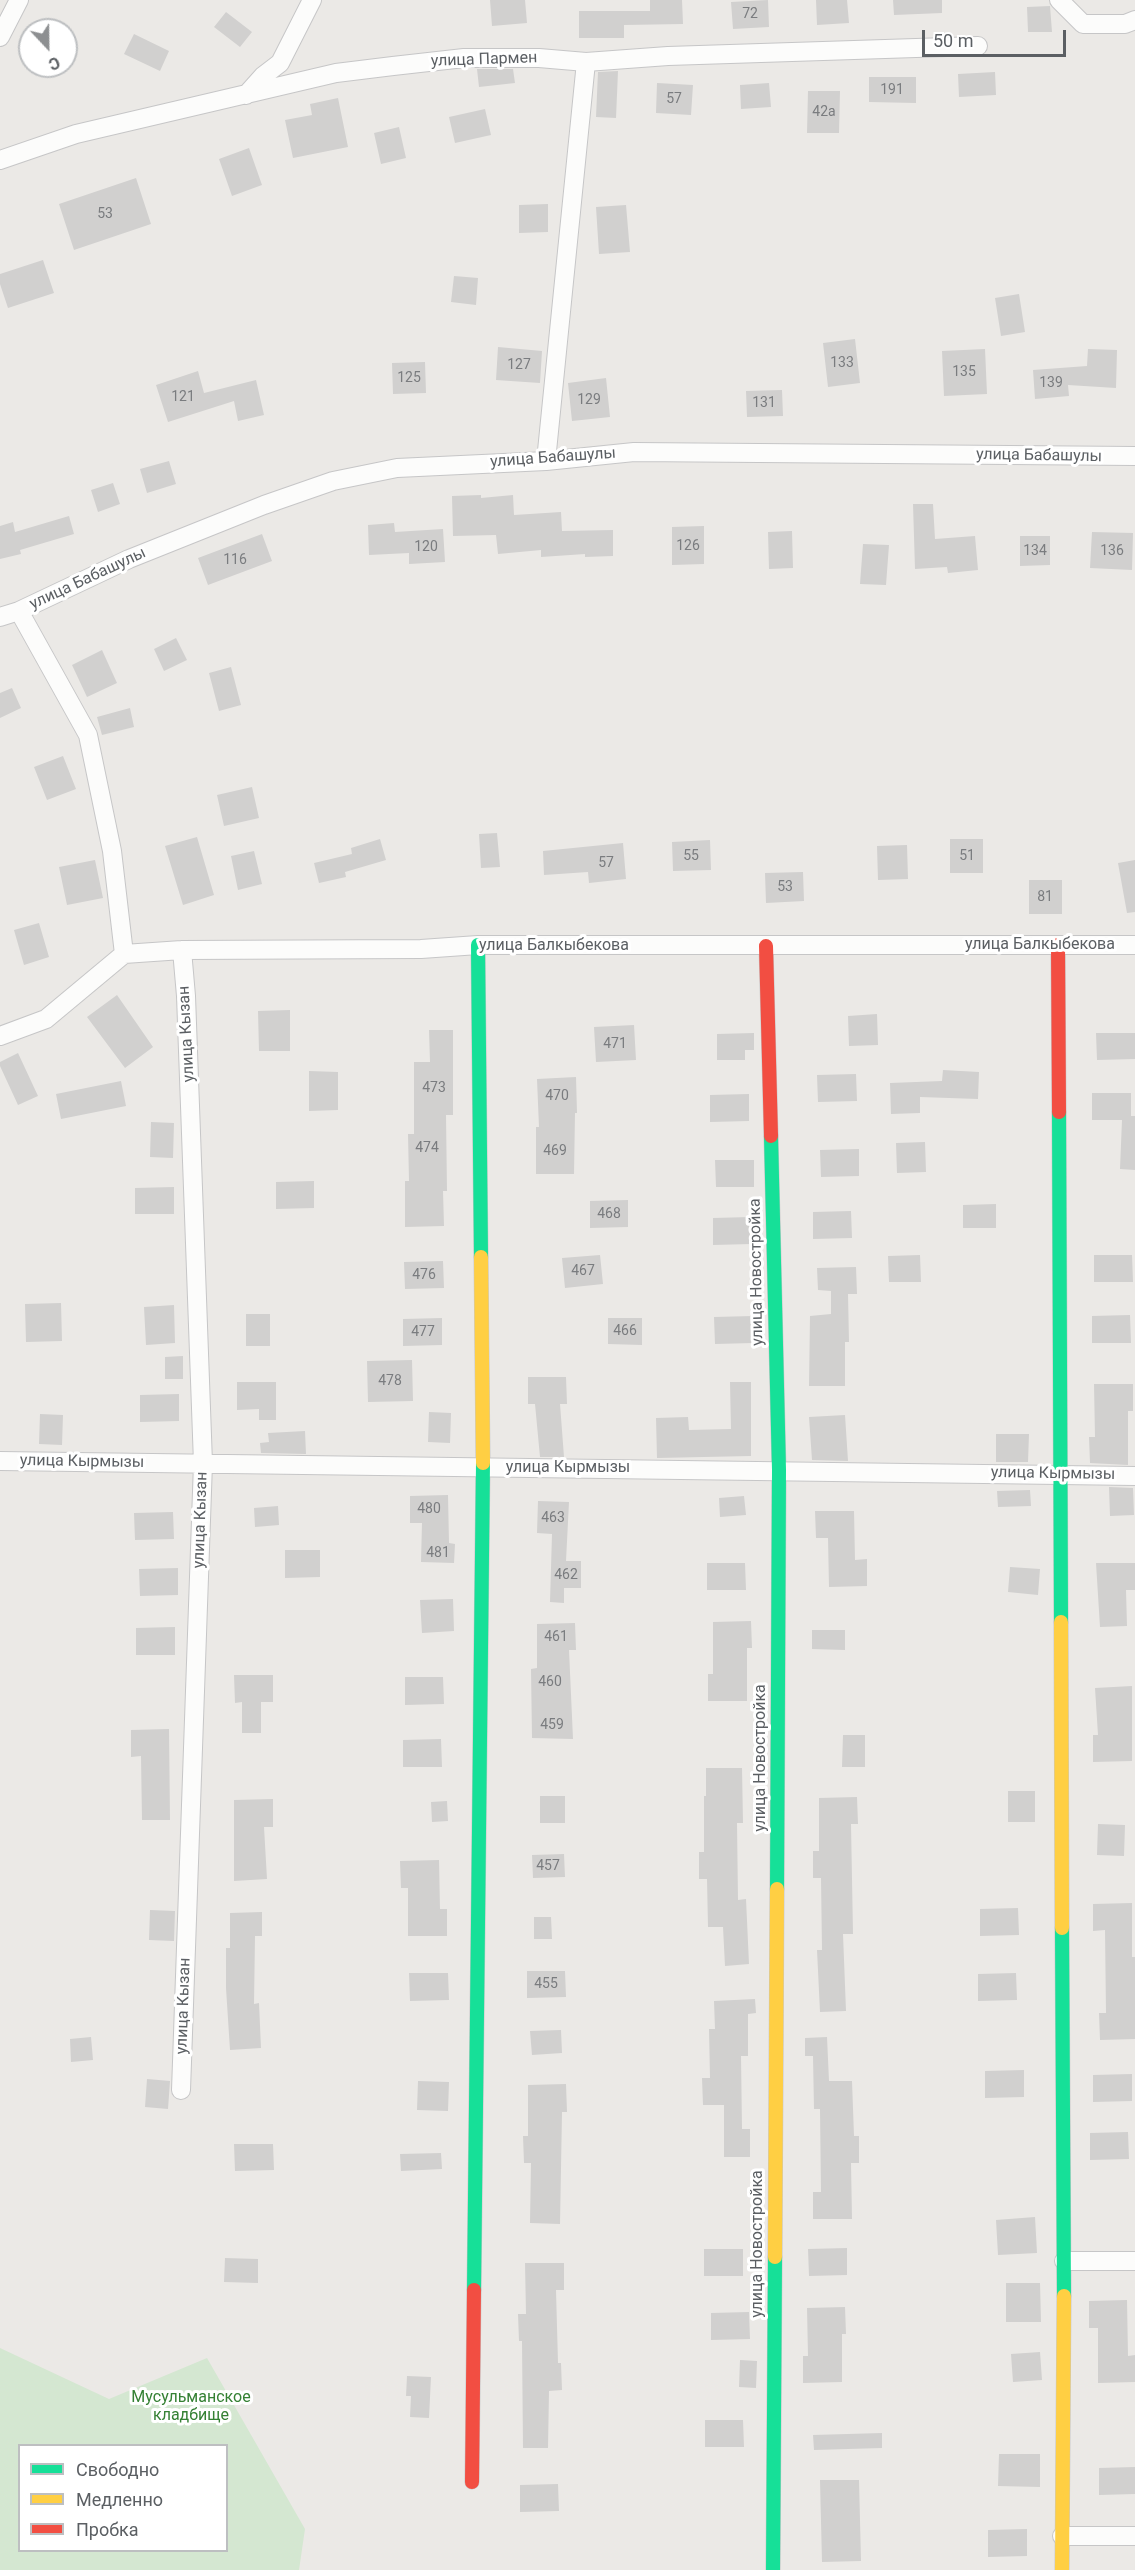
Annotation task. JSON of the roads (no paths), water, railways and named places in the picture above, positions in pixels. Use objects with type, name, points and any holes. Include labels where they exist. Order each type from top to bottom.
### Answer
[{"type":"street","points":[[0,37],[19,0]]},
{"type":"street","points":[[246,95],[263,76],[280,63],[312,0]]},
{"type":"street","points":[[1059,0],[1083,24],[1125,24],[1135,20]]},
{"type":"street","name":"улица Пармен","points":[[0,160],[76,134],[336,74],[464,58],[539,58],[586,62],[668,56],[978,46]]},
{"type":"street","points":[[546,461],[586,62]]},
{"type":"street","name":"улица Бабашулы","points":[[0,617],[19,611],[129,559],[264,505],[333,481],[397,468],[546,461],[634,452],[1135,456]]},
{"type":"street","points":[[0,1036],[46,1019],[124,954],[112,851],[88,735],[19,611]]},
{"type":"street","points":[[472,2482],[483,1467],[478,945]]},
{"type":"street","name":"улица Балкыбекова","points":[[124,954],[182,950],[421,949],[478,945],[1135,945]]},
{"type":"street","points":[[1058,945],[1064,2261],[1062,2570]]},
{"type":"street","name":"улица Новостройка","points":[[766,946],[779,1470],[773,2570]]},
{"type":"street","name":"улица Кызан","points":[[181,2090],[203,1463],[186,996],[182,950]]},
{"type":"street","name":"улица Кырмызы","points":[[0,1461],[1135,1476]]},
{"type":"street","points":[[1064,2261],[1135,2260]]},
{"type":"street","points":[[1062,2536],[1135,2536]]},
{"type":"park label","name":"Мусульманское кладбище","points":[[191,2407]]}]
